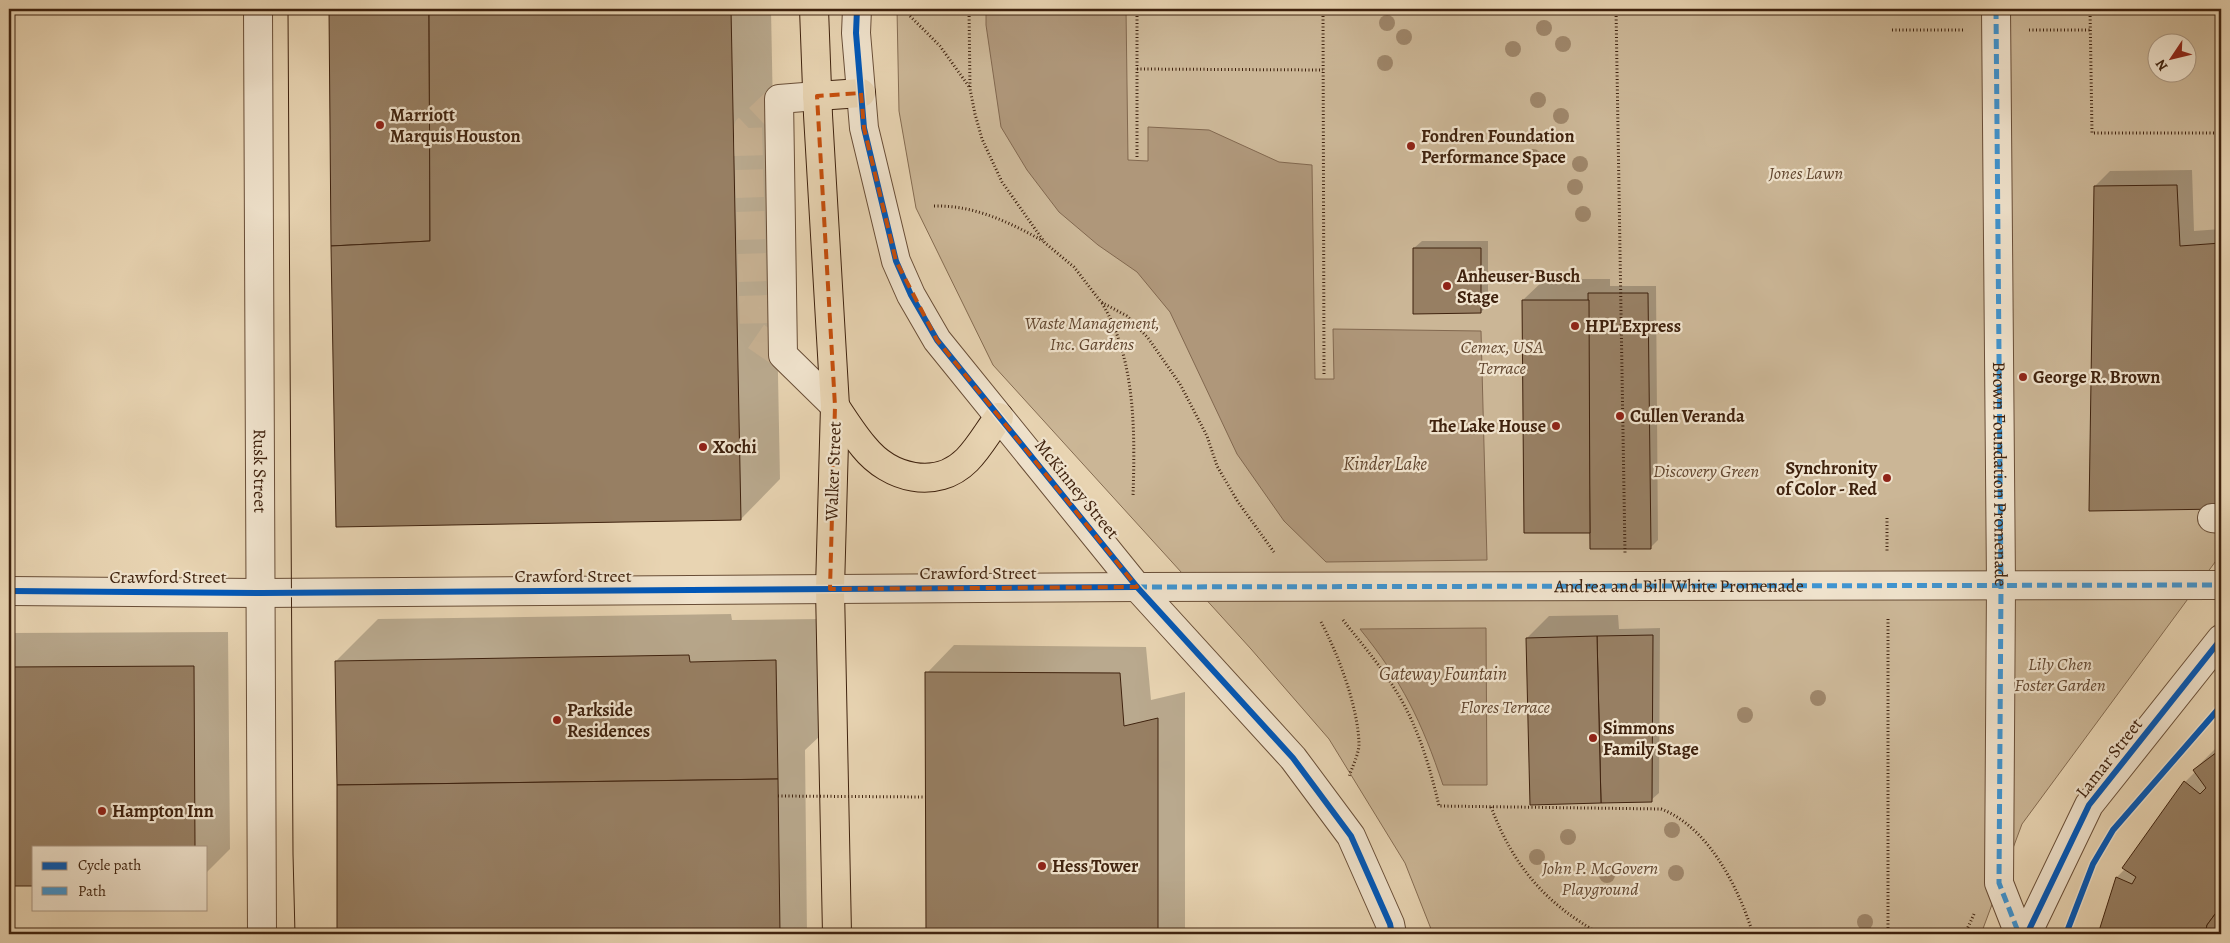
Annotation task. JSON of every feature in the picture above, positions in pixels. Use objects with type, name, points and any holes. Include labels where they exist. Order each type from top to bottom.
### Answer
[{"type":"main road","name":"Walker Street","points":[[814,9],[817,96],[835,406],[830,589],[837,934]]},
{"type":"main road","points":[[817,96],[861,93]]},
{"type":"main road","points":[[835,406],[864,448],[884,466],[908,477],[931,478],[950,472],[967,460],[999,417]]},
{"type":"street","name":"Rusk Street","points":[[258,9],[262,934]]},
{"type":"street","name":"McKinney Street","points":[[857,9],[856,33],[864,128],[896,261],[911,295],[937,340],[1137,587],[1293,758],[1351,836],[1390,924],[1392,934]]},
{"type":"street","name":"Brown Foundation Promenade","points":[[1996,9],[2001,585],[1999,883],[2019,934]]},
{"type":"street","points":[[817,96],[779,99],[783,355],[835,406]]},
{"type":"street","name":"Andrea and Bill White Promenade","points":[[1137,587],[2221,585]]},
{"type":"street","name":"Crawford Street","points":[[9,591],[261,593],[1137,587]]},
{"type":"street","name":"Lamar Street","points":[[2027,934],[2089,805],[2221,639]]},
{"type":"path","points":[[969,9],[970,89],[975,114],[991,160],[1002,182],[1045,243]]},
{"type":"path","points":[[1137,9],[1137,159]]},
{"type":"path","points":[[1323,9],[1324,374]]},
{"type":"path","points":[[1616,9],[1626,586]]},
{"type":"path","points":[[2090,9],[2092,133],[2221,133]]},
{"type":"path","points":[[910,16],[940,46],[970,89]]},
{"type":"path","points":[[1137,69],[1323,70]]},
{"type":"path","points":[[934,206],[952,206],[993,216],[1045,243],[1074,267],[1101,302],[1119,338],[1128,377],[1134,450],[1133,497]]},
{"type":"path","points":[[1101,302],[1127,316],[1148,338],[1180,384],[1207,436],[1218,466],[1238,502],[1260,535],[1309,587],[1396,691],[1417,732],[1432,776],[1439,806],[1661,809],[1674,814],[1710,848],[1725,869],[1737,888],[1753,934]]},
{"type":"path","points":[[1861,470],[1874,470]]},
{"type":"path","points":[[1887,518],[1888,934]]},
{"type":"path","points":[[1309,587],[1348,689],[1355,716],[1359,746],[1338,819]]},
{"type":"path","points":[[778,796],[926,797]]},
{"type":"path","points":[[1491,807],[1501,834],[1513,855],[1538,888],[1575,920],[1600,934]]},
{"type":"highlighted area","points":[[861,93],[864,128],[896,261],[937,340],[1137,587],[830,589],[835,406],[817,96]]},
{"type":"green space","name":"Discovery Green","points":[[897,9],[2221,9],[2221,554],[2022,824],[1981,934],[1433,934],[1405,863],[1329,739],[1251,649],[993,365],[916,208],[899,111]]},
{"type":"water","name":"Kinder Lake","points":[[986,9],[1126,9],[1128,160],[1148,161],[1148,127],[1209,130],[1279,162],[1312,165],[1315,379],[1334,379],[1333,329],[1481,331],[1487,560],[1326,562],[1284,521],[1237,454],[1170,312],[1137,272],[1098,245],[1059,212],[1027,170],[1001,127],[986,25]]},
{"type":"water","name":"Gateway Fountain","points":[[1486,628],[1487,785],[1443,785],[1427,741],[1409,703],[1388,666],[1360,629]]},
{"type":"building","name":"Marriott Marquis Houston","points":[[329,9],[429,9],[430,241],[331,246]]},
{"type":"building","points":[[429,9],[731,9],[741,520],[336,527],[331,246],[430,241]]},
{"type":"building","points":[[2177,185],[2180,246],[2221,243],[2221,509],[2089,511],[2094,186]]},
{"type":"building","name":"Anheuser-Busch Stage","points":[[1413,248],[1481,248],[1481,313],[1413,314]]},
{"type":"building","name":"Cullen Veranda","points":[[1588,293],[1648,293],[1651,549],[1590,549]]},
{"type":"building","name":"The Lake House","points":[[1522,300],[1589,300],[1590,533],[1524,533]]},
{"type":"building","points":[[1653,635],[1652,802],[1601,803],[1597,636]]},
{"type":"building","points":[[1597,636],[1601,803],[1530,805],[1526,638]]},
{"type":"building","name":"Parkside Residences","points":[[689,655],[690,662],[776,660],[778,779],[337,785],[335,661]]},
{"type":"building","name":"Hampton Inn","points":[[194,666],[195,846],[32,846],[32,886],[9,886],[9,667]]},
{"type":"building","name":"Hess Tower","points":[[925,672],[1120,673],[1124,726],[1158,718],[1158,934],[926,934]]},
{"type":"building","points":[[2221,749],[2221,906],[2207,925],[2205,934],[2098,934],[2116,877],[2132,884],[2136,877],[2122,868],[2184,781],[2200,794],[2206,788],[2193,770]]},
{"type":"building","points":[[778,779],[780,934],[337,934],[337,785]]},
{"type":"building","points":[[2221,906],[2221,934],[2205,934],[2207,925]]},
{"type":"tunnel","points":[[779,99],[748,128],[754,335],[783,355]]},
{"type":"tram line","points":[[288,9],[295,934]]},
{"type":"marked path","points":[[1996,9],[2001,585],[1999,883],[2019,934]]},
{"type":"marked path","points":[[1137,587],[2221,585]]},
{"type":"cycle path","points":[[857,9],[856,33],[864,128],[896,261],[911,295],[937,340],[1137,587],[1293,758],[1351,836],[1390,924],[1392,934]]},
{"type":"cycle path","points":[[9,591],[261,593],[1137,587]]},
{"type":"cycle path","points":[[2027,934],[2089,805],[2221,639]]},
{"type":"cycle path","points":[[2066,934],[2093,864],[2113,830],[2221,706]]},
{"type":"place","name":"Marriott Marquis Houston","points":[[380,125]]},
{"type":"place","name":"Fondren Foundation Performance Space","points":[[1411,146]]},
{"type":"place","name":"Anheuser-Busch Stage","points":[[1447,286]]},
{"type":"place","name":"HPL Express","points":[[1575,326]]},
{"type":"place","name":"George R. Brown","points":[[2023,377]]},
{"type":"place","name":"Cullen Veranda","points":[[1620,416]]},
{"type":"place","name":"The Lake House","points":[[1556,426]]},
{"type":"place","name":"Xochi","points":[[703,447]]},
{"type":"place","name":"Synchronity of Color - Red","points":[[1887,478]]},
{"type":"place","name":"Parkside Residences","points":[[557,720]]},
{"type":"place","name":"Simmons Family Stage","points":[[1593,738]]},
{"type":"place","name":"Hampton Inn","points":[[102,811]]},
{"type":"place","name":"Hess Tower","points":[[1042,866]]},
{"type":"park label","name":"Jones Lawn","points":[[1806,173]]},
{"type":"park label","name":"Waste Management, Inc. Gardens","points":[[1092,333]]},
{"type":"park label","name":"Cemex, USA Terrace","points":[[1502,357]]},
{"type":"park label","name":"Lily Chen Foster Garden","points":[[2060,674]]},
{"type":"park label","name":"Flores Terrace","points":[[1505,707]]},
{"type":"park label","name":"John P. McGovern Playground","points":[[1600,878]]}]
